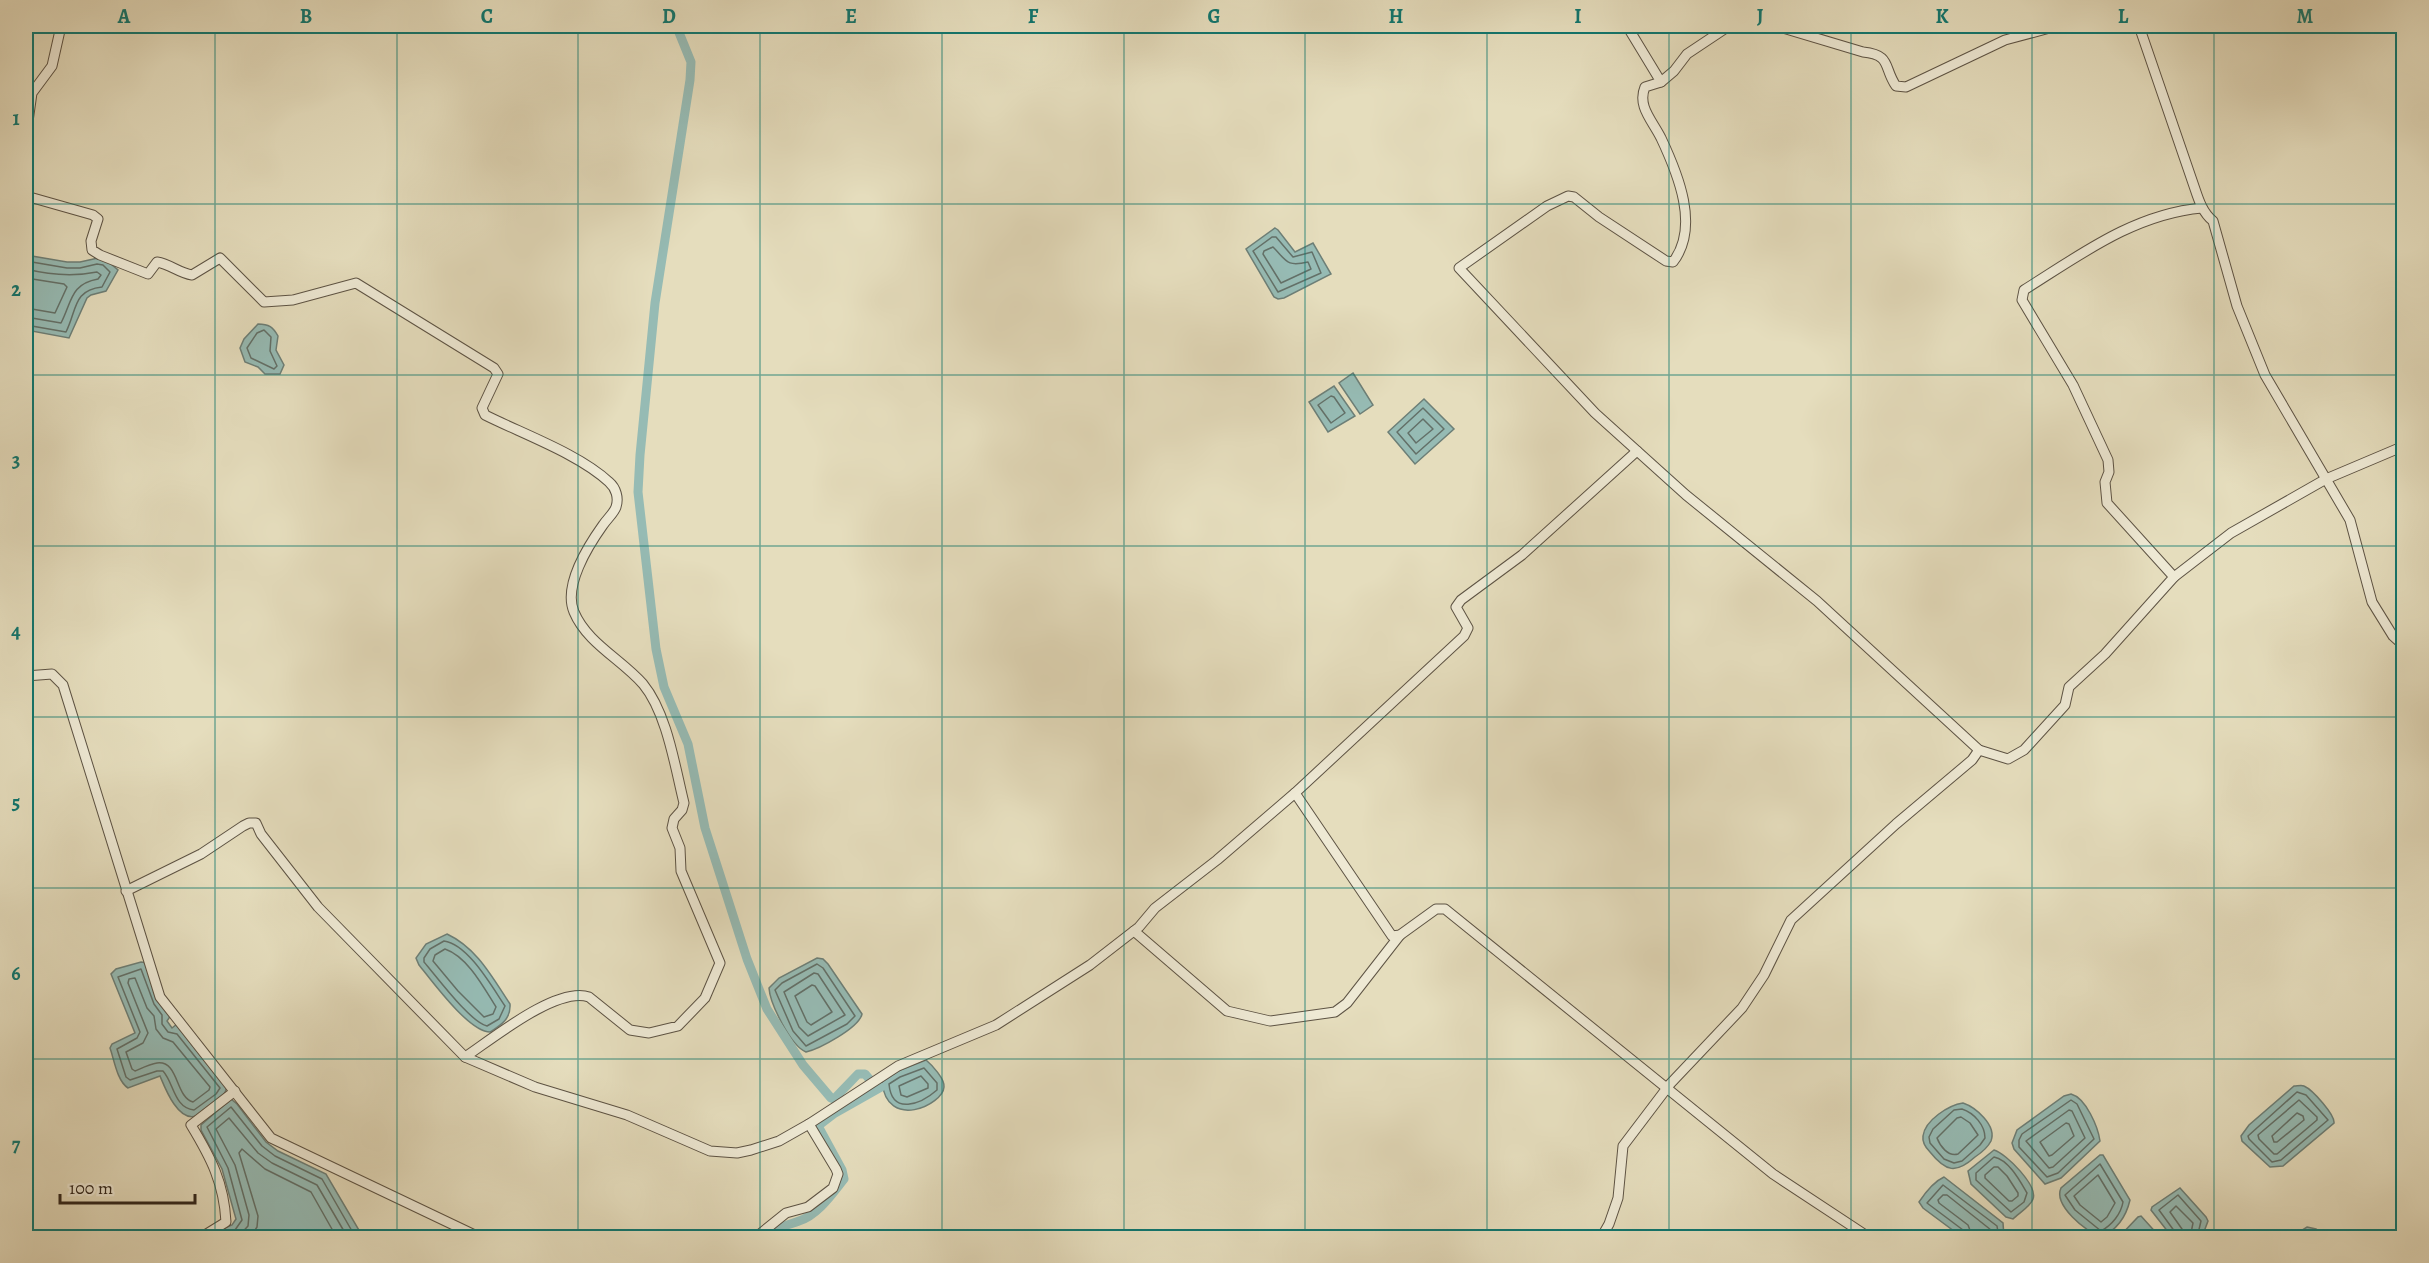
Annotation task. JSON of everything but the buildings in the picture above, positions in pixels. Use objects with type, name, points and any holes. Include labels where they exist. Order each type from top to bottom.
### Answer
[{"type":"street","points":[[26,136],[32,93],[52,66],[61,26]]},
{"type":"street","points":[[1627,26],[1660,82]]},
{"type":"street","points":[[1730,26],[1687,54],[1674,71],[1660,82],[1645,87],[1641,95],[1642,105],[1662,140],[1683,197],[1686,226],[1681,251],[1673,262],[1666,261],[1599,217],[1574,197],[1568,196],[1547,206],[1459,268],[1595,413],[1686,495],[1817,601],[1979,750],[2008,759],[2024,750],[2065,705],[2069,687],[2105,654],[2174,578],[2231,533],[2326,479],[2403,446]]},
{"type":"street","points":[[1776,26],[1863,51],[1878,53],[1886,62],[1896,86],[1906,87],[2005,40],[2056,26]]},
{"type":"street","points":[[2139,26],[2202,207],[2213,221],[2237,306],[2265,375],[2350,520],[2372,602],[2393,636],[2403,646]]},
{"type":"street","points":[[26,196],[93,215],[98,219],[91,242],[92,250],[148,274],[157,262],[167,264],[184,274],[192,275],[220,258],[264,302],[293,300],[356,283],[494,368],[498,374],[482,408],[485,416],[586,464],[611,483],[616,491],[616,508],[603,524],[577,568],[571,600],[573,612],[584,630],[643,684],[656,705],[669,741],[684,803],[674,819],[672,828],[680,848],[681,871],[720,963],[705,998],[678,1026],[649,1033],[630,1030],[589,997],[580,994],[545,1005],[465,1056]]},
{"type":"street","points":[[2174,578],[2107,503],[2105,482],[2109,472],[2108,460],[2073,385],[2022,300],[2025,290],[2116,233],[2167,212],[2202,207]]},
{"type":"street","points":[[126,891],[201,854],[243,826],[256,823],[261,834],[318,907],[465,1056],[535,1087],[627,1115],[710,1151],[737,1153],[751,1150],[779,1141],[809,1124],[898,1066],[996,1025],[1090,965],[1134,931],[1155,908],[1217,860],[1295,793],[1464,636],[1467,628],[1456,607],[1461,600],[1522,555],[1637,451]]},
{"type":"street","points":[[26,676],[52,674],[63,685],[160,997],[271,1138],[481,1238]]},
{"type":"street","points":[[1601,1238],[1609,1224],[1618,1198],[1623,1146],[1667,1088],[1742,1008],[1764,975],[1791,920],[1896,824],[1972,760],[1979,750]]},
{"type":"street","points":[[1295,793],[1392,936],[1400,935]]},
{"type":"street","points":[[1134,931],[1227,1011],[1270,1021],[1335,1012],[1347,1003],[1400,935],[1436,909],[1445,909],[1773,1174],[1869,1237]]},
{"type":"street","points":[[200,1238],[226,1222],[226,1211],[221,1182],[209,1155],[191,1125],[235,1091]]},
{"type":"street","points":[[755,1238],[786,1213],[808,1207],[833,1188],[838,1174],[809,1124]]},
{"type":"water","points":[[1275,228],[1295,252],[1313,243],[1331,274],[1284,298],[1274,297],[1246,249]]},
{"type":"water","points":[[26,255],[67,262],[105,259],[118,270],[106,291],[87,298],[69,338],[26,330]]},
{"type":"water","points":[[258,324],[270,327],[278,336],[276,350],[284,365],[280,374],[265,374],[258,367],[245,362],[240,348],[244,339]]},
{"type":"water","points":[[1353,373],[1373,405],[1360,414],[1339,383]]},
{"type":"water","points":[[1334,386],[1355,416],[1328,432],[1309,402]]},
{"type":"water","points":[[1424,399],[1454,429],[1415,464],[1388,432]]},
{"type":"water","points":[[447,934],[458,940],[475,955],[510,1004],[507,1018],[490,1032],[481,1030],[462,1015],[419,965],[416,958],[426,944]]},
{"type":"water","points":[[817,958],[823,959],[828,964],[862,1014],[859,1020],[846,1031],[820,1047],[806,1052],[794,1042],[782,1024],[769,988],[779,978]]},
{"type":"water","points":[[141,962],[147,963],[171,1015],[167,1021],[172,1028],[177,1024],[227,1087],[221,1098],[198,1115],[189,1116],[178,1109],[160,1076],[128,1088],[116,1070],[110,1048],[112,1044],[135,1033],[111,974],[116,969]]},
{"type":"water","points":[[926,1060],[944,1084],[941,1094],[935,1101],[915,1110],[904,1110],[894,1106],[886,1097],[882,1082],[898,1071]]},
{"type":"water","points":[[2294,1086],[2304,1086],[2313,1092],[2323,1103],[2334,1123],[2283,1166],[2270,1167],[2242,1141],[2241,1136],[2249,1125]]},
{"type":"water","points":[[2071,1094],[2082,1101],[2086,1107],[2097,1128],[2100,1141],[2061,1178],[2045,1184],[2014,1149],[2012,1143],[2017,1130],[2064,1096]]},
{"type":"water","points":[[231,1099],[266,1142],[278,1151],[326,1174],[363,1237],[204,1237],[232,1225],[236,1219],[222,1169],[201,1130],[201,1125]]},
{"type":"water","points":[[1963,1103],[1973,1108],[1988,1123],[1992,1135],[1991,1141],[1984,1150],[1962,1166],[1946,1167],[1929,1150],[1924,1143],[1923,1136],[1928,1124],[1938,1114]]},
{"type":"water","points":[[1994,1150],[2020,1171],[2031,1186],[2033,1193],[2033,1199],[2029,1205],[2013,1219],[2006,1217],[1971,1184],[1968,1171]]},
{"type":"water","points":[[2100,1155],[2103,1155],[2130,1200],[2120,1222],[2112,1231],[2101,1237],[2087,1230],[2072,1217],[2066,1210],[2060,1195],[2061,1188]]},
{"type":"water","points":[[1944,1177],[2003,1223],[2004,1237],[1962,1237],[1923,1208],[1919,1202],[1937,1181]]},
{"type":"water","points":[[2180,1188],[2208,1221],[2202,1237],[2172,1237],[2151,1210]]},
{"type":"water","points":[[2141,1216],[2160,1237],[2119,1237],[2138,1217]]},
{"type":"water","points":[[2307,1227],[2316,1229],[2327,1237],[2291,1237]]},
{"type":"waterway","points":[[679,26],[678,30],[691,62],[690,80],[655,303],[638,492],[656,649],[664,687],[688,744],[705,828],[747,959],[767,1009],[803,1065],[831,1098],[834,1099],[858,1074],[865,1074],[877,1088]]},
{"type":"waterway","points":[[765,1238],[777,1229],[812,1214],[844,1179],[842,1170],[818,1126],[835,1113],[881,1087]]}]
